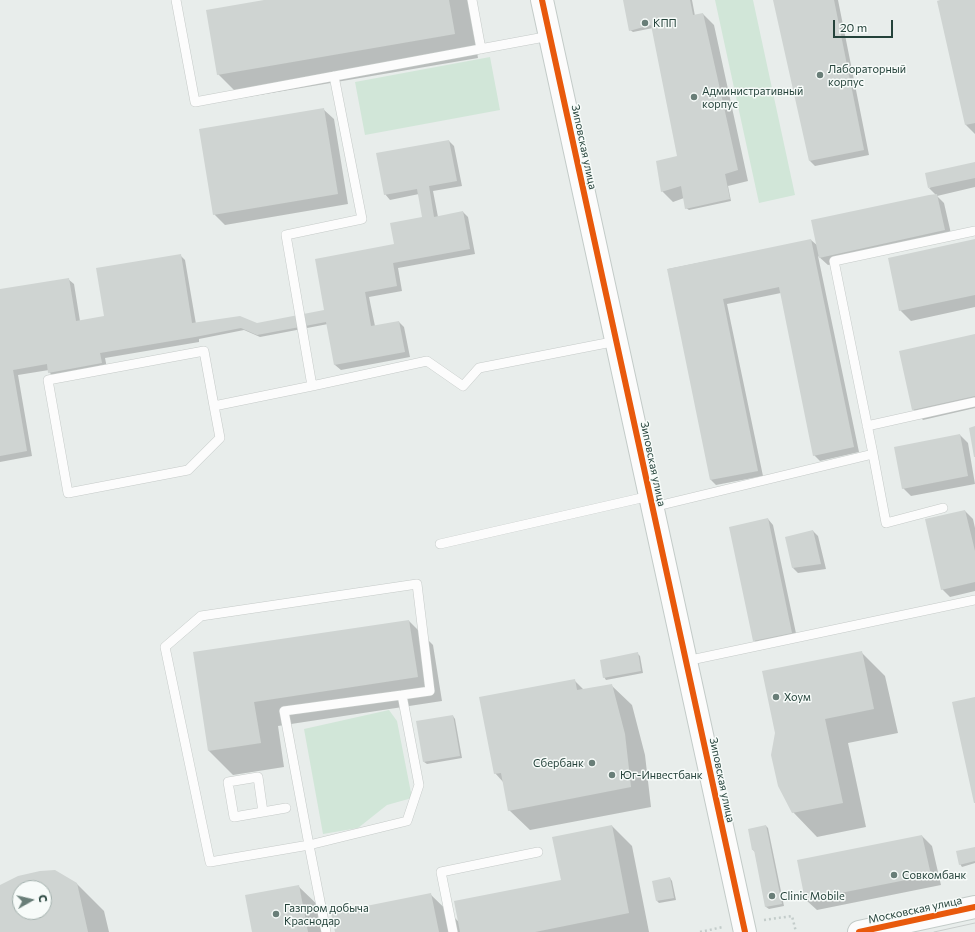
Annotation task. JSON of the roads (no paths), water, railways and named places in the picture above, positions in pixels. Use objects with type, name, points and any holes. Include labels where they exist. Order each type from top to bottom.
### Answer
[{"type":"street","name":"Зиповская улица","points":[[543,0],[745,932]]},
{"type":"street","name":"Московская улица","points":[[859,932],[975,907]]},
{"type":"lane","points":[[176,0],[195,102],[550,36]]},
{"type":"lane","points":[[472,0],[481,49]]},
{"type":"lane","points":[[312,386],[286,235],[362,219],[334,76]]},
{"type":"lane","points":[[943,508],[886,523],[834,261],[975,231]]},
{"type":"lane","points":[[214,406],[427,361],[463,386],[479,368],[617,341]]},
{"type":"lane","points":[[204,351],[214,406],[220,438],[188,470],[68,493],[48,380],[204,351]]},
{"type":"lane","points":[[867,426],[975,402]]},
{"type":"lane","points":[[440,544],[651,502],[873,454]]},
{"type":"lane","points":[[326,932],[309,845],[284,711],[430,691],[417,584],[201,616],[165,647],[210,862],[309,845],[407,821],[419,785],[402,695]]},
{"type":"lane","points":[[686,661],[975,600]]},
{"type":"lane","points":[[263,812],[258,777],[228,782],[234,817],[263,812],[286,808]]},
{"type":"lane","points":[[453,932],[441,872],[538,852]]},
{"type":"tram line","points":[[934,932],[975,923]]},
{"type":"place","name":"КПП","points":[[645,23]]},
{"type":"place","name":"Лабораторный корпус","points":[[820,75]]},
{"type":"place","name":"Административный корпус","points":[[694,97]]},
{"type":"place","name":"Хоум","points":[[776,697]]},
{"type":"place","name":"Сбербанк","points":[[592,763]]},
{"type":"place","name":"Юг-Инвестбанк","points":[[612,775]]},
{"type":"place","name":"Совкомбанк","points":[[894,875]]},
{"type":"place","name":"Clinic Mobile","points":[[772,896]]},
{"type":"place","name":"Газпром добыча Краснодар","points":[[276,914]]}]
